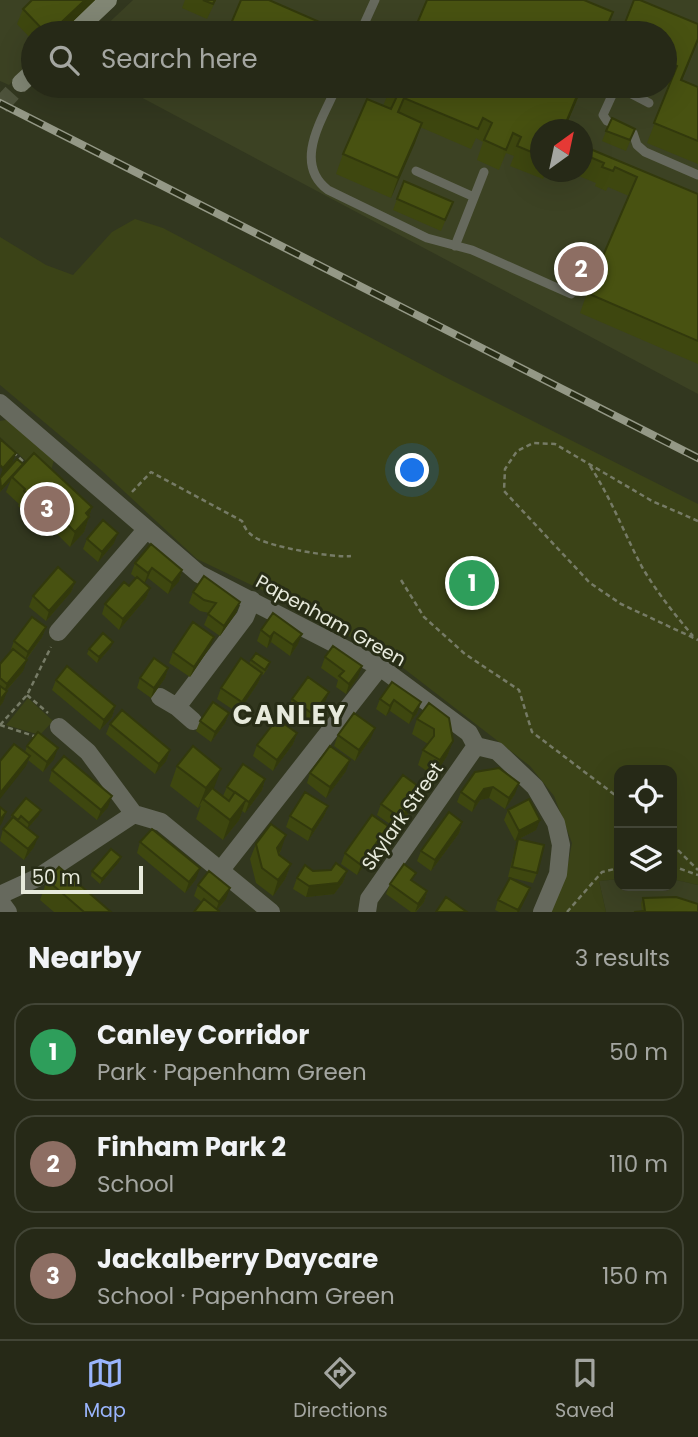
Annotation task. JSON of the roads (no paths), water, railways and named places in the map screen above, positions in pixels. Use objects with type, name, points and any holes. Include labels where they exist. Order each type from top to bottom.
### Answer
[{"type":"street","points":[[86,21],[108,0]]},
{"type":"street","name":"Papenham Green","points":[[0,403],[199,574],[380,667],[470,733],[476,746],[497,751],[535,787],[556,823],[561,845],[558,874],[542,912]]},
{"type":"street","points":[[58,632],[146,530]]},
{"type":"street","points":[[177,707],[245,617],[252,600]]},
{"type":"street","points":[[220,871],[380,667]]},
{"type":"street","points":[[160,697],[177,707],[193,722]]},
{"type":"street","points":[[59,727],[88,752],[134,814],[161,822],[271,912]]},
{"type":"street","name":"Skylark Street","points":[[367,912],[369,899],[476,746]]},
{"type":"street","points":[[0,895],[37,878],[85,849],[134,814]]},
{"type":"street","points":[[0,901],[8,912]]},
{"type":"lane","points":[[365,21],[374,0]]},
{"type":"lane","points":[[332,98],[310,156],[313,176],[328,190],[427,238],[472,250],[571,295]]},
{"type":"lane","points":[[611,98],[603,115],[607,121],[633,133],[637,145],[645,152],[698,175]]},
{"type":"lane","points":[[639,98],[649,103]]},
{"type":"lane","points":[[416,172],[474,197]]},
{"type":"lane","points":[[455,246],[484,172]]},
{"type":"tunnel","points":[[0,106],[21,83]]},
{"type":"railway","points":[[0,103],[698,458]]},
{"type":"place","name":"Finham Park 2","points":[[581,269]]},
{"type":"place","name":"Jackalberry Daycare","points":[[47,509]]},
{"type":"place","name":"Canley Corridor","points":[[472,583]]},
{"type":"district","name":"CANLEY","points":[[290,715]]}]
